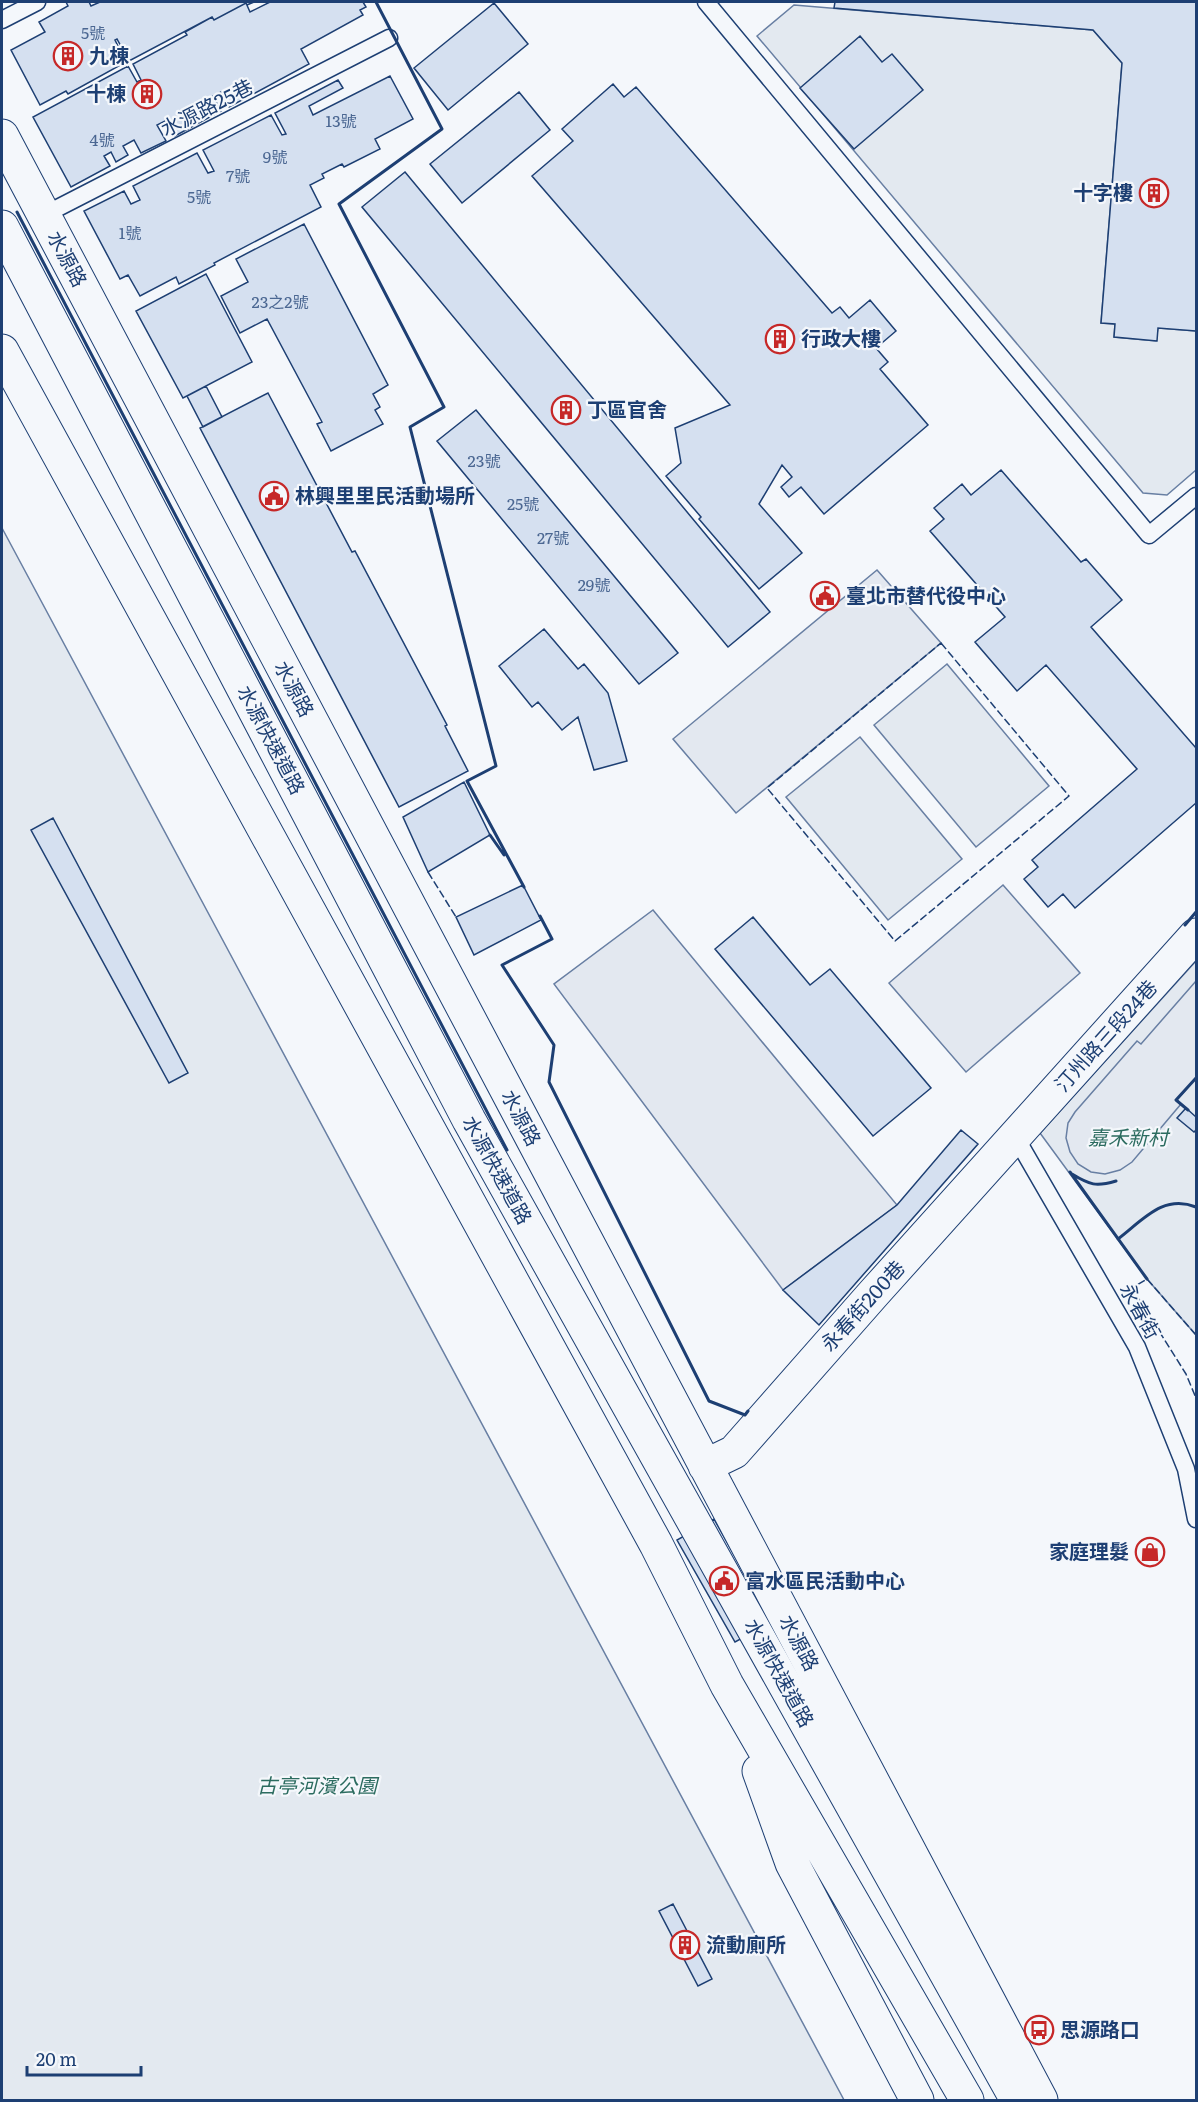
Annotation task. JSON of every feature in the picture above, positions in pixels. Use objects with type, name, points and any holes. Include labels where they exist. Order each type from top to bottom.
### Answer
[{"type":"main road","name":"水源路","points":[[2,136],[1041,2100]]},
{"type":"main road","name":"水源快速道路","points":[[2,226],[469,1120],[1017,2100]]},
{"type":"main road","name":"水源快速道路","points":[[2,351],[644,1523],[728,1684],[967,2100]]},
{"type":"main road","name":"汀州路三段24巷","points":[[1015,1136],[1197,935]]},
{"type":"main road","name":"永春街200巷","points":[[705,1466],[734,1452],[1015,1136]]},
{"type":"main road","points":[[728,1684],[792,1863],[917,2100]]},
{"type":"lane","points":[[2,20],[37,2]]},
{"type":"lane","points":[[706,2],[1149,535],[1197,496]]},
{"type":"lane","name":"水源路25巷","points":[[44,215],[388,38]]},
{"type":"lane","name":"永春街","points":[[1015,1136],[1137,1347],[1186,1469],[1197,1519]]},
{"type":"green space","points":[[794,5],[1093,30],[1122,63],[1101,323],[1115,324],[1114,337],[1156,341],[1158,328],[1196,331],[1196,470],[1167,495],[1143,493],[757,36]]},
{"type":"green space","name":"古亭河濱公園","points":[[2,528],[844,2100],[2,2100]]},
{"type":"green space","points":[[947,664],[1049,786],[976,847],[874,725]]},
{"type":"green space","points":[[860,737],[962,859],[888,920],[786,797]]},
{"type":"green space","name":"嘉禾新村","points":[[1196,961],[1196,1335],[1147,1279],[1040,1133]]},
{"type":"shaded area","points":[[877,570],[941,643],[736,813],[673,739]]},
{"type":"shaded area","points":[[1003,885],[1080,973],[966,1072],[889,983]]},
{"type":"shaded area","points":[[653,910],[897,1205],[783,1290],[554,984]]},
{"type":"shaded area","points":[[1196,981],[1196,1078],[1177,1100],[1181,1104],[1132,1162],[1120,1170],[1105,1174],[1091,1172],[1078,1164],[1070,1152],[1066,1138],[1068,1123],[1137,1041],[1141,1044]]},
{"type":"building","name":"九棟","points":[[66,2],[89,2],[91,6],[100,2],[254,2],[247,5],[246,3],[214,20],[212,17],[129,61],[117,39],[115,40],[126,62],[68,94],[66,91],[40,105],[11,50],[45,32],[39,22],[68,6]]},
{"type":"building","name":"十棟","points":[[270,2],[363,2],[366,7],[360,10],[363,15],[301,49],[309,64],[229,107],[221,92],[213,96],[221,111],[175,136],[167,120],[157,125],[166,141],[141,153],[134,140],[123,146],[128,155],[116,162],[111,152],[104,156],[110,166],[71,187],[33,117],[128,66],[137,82],[141,80],[133,64],[187,35],[185,32],[212,17],[214,20],[246,3],[250,12]]},
{"type":"building","name":"十字樓","points":[[835,2],[1196,2],[1196,331],[1158,328],[1157,341],[1114,337],[1115,324],[1101,323],[1122,63],[1093,30],[834,8]]},
{"type":"building","points":[[494,3],[528,44],[448,110],[414,68]]},
{"type":"building","points":[[860,36],[882,62],[892,54],[923,90],[854,149],[800,88]]},
{"type":"building","points":[[390,76],[413,119],[375,139],[380,149],[344,167],[342,164],[322,174],[324,178],[310,185],[321,207],[179,284],[176,277],[140,296],[128,275],[120,279],[84,211],[124,191],[131,204],[140,200],[133,186],[197,153],[208,173],[214,171],[203,150],[271,115],[282,135],[286,134],[275,113],[338,80],[343,88],[309,106],[313,115]]},
{"type":"building","name":"行政大樓","points":[[613,84],[624,97],[636,87],[832,313],[840,307],[849,318],[870,300],[896,331],[876,348],[888,362],[880,369],[928,425],[824,514],[801,487],[789,497],[781,487],[792,477],[782,465],[759,504],[802,553],[759,589],[699,519],[701,517],[666,476],[681,463],[675,428],[730,405],[532,176],[573,141],[562,129]]},
{"type":"building","points":[[519,92],[550,130],[462,203],[430,164]]},
{"type":"building","name":"丁區官舍","points":[[405,172],[770,612],[728,647],[362,207]]},
{"type":"building","points":[[304,224],[388,385],[373,394],[380,407],[375,410],[383,424],[331,451],[317,424],[322,422],[267,319],[240,333],[221,296],[248,282],[236,259]]},
{"type":"building","points":[[206,274],[252,362],[183,398],[136,311]]},
{"type":"building","points":[[206,386],[222,417],[203,427],[187,396]]},
{"type":"building","points":[[268,393],[352,552],[355,551],[447,725],[445,726],[468,771],[399,807],[200,428]]},
{"type":"building","points":[[476,410],[678,653],[639,684],[437,441]]},
{"type":"building","points":[[1001,470],[1081,562],[1086,559],[1122,600],[1091,627],[1196,748],[1196,803],[1075,908],[1063,894],[1048,907],[1024,879],[1038,867],[1032,860],[1137,769],[1046,665],[1017,691],[975,642],[1005,617],[930,531],[944,519],[934,508],[962,484],[971,495]]},
{"type":"building","points":[[544,629],[578,669],[584,664],[608,693],[627,761],[594,770],[578,717],[562,730],[538,702],[532,707],[499,666]]},
{"type":"building","points":[[464,782],[490,835],[428,872],[403,817]]},
{"type":"building","points":[[53,818],[188,1073],[169,1083],[31,830]]},
{"type":"building","points":[[523,885],[541,920],[474,955],[456,917]]},
{"type":"building","points":[[753,917],[810,985],[830,969],[931,1088],[873,1136],[715,949]]},
{"type":"building","points":[[1186,1108],[1196,1117],[1194,1132],[1177,1118]]},
{"type":"building","points":[[961,1130],[978,1144],[819,1325],[783,1290],[897,1205]]},
{"type":"building","name":"富水區民活動中心","points":[[714,1519],[772,1622],[735,1642],[677,1540]]},
{"type":"building","name":"流動廁所","points":[[673,1904],[712,1979],[698,1986],[659,1911]]},
{"type":"fence","points":[[941,643],[1069,796],[895,941],[767,788],[941,643]]},
{"type":"fence","points":[[428,872],[456,917]]},
{"type":"fence","points":[[1196,1335],[1147,1279],[1132,1288],[1186,1374],[1196,1398]]},
{"type":"wall","points":[[376,2],[442,129],[339,204],[444,407],[410,427],[496,766],[467,781],[524,887]]},
{"type":"wall","points":[[17,212],[507,1150]]},
{"type":"wall","points":[[490,835],[504,855]]},
{"type":"wall","points":[[1185,925],[1196,912]]},
{"type":"wall","points":[[540,916],[552,939],[502,965],[554,1045],[549,1082],[709,1401],[745,1415],[748,1411]]},
{"type":"wall","points":[[1188,1110],[1176,1100],[1196,1078]]},
{"type":"wall","points":[[1070,1172],[1147,1279]]},
{"type":"wall","points":[[1072,1174],[1093,1184],[1116,1181]]},
{"type":"wall","points":[[1118,1239],[1163,1206],[1184,1204],[1196,1207]]},
{"type":"place","name":"九棟","points":[[68,56]]},
{"type":"place","name":"十棟","points":[[147,94]]},
{"type":"place","name":"十字樓","points":[[1154,193]]},
{"type":"place","name":"行政大樓","points":[[780,339]]},
{"type":"place","name":"丁區官舍","points":[[566,410]]},
{"type":"place","name":"林興里里民活動場所","points":[[274,496]]},
{"type":"place","name":"臺北市替代役中心","points":[[825,596]]},
{"type":"place","name":"家庭理髮","points":[[1150,1552]]},
{"type":"place","name":"富水區民活動中心","points":[[724,1581]]},
{"type":"place","name":"流動廁所","points":[[685,1945]]},
{"type":"place","name":"思源路口","points":[[1039,2030]]}]
